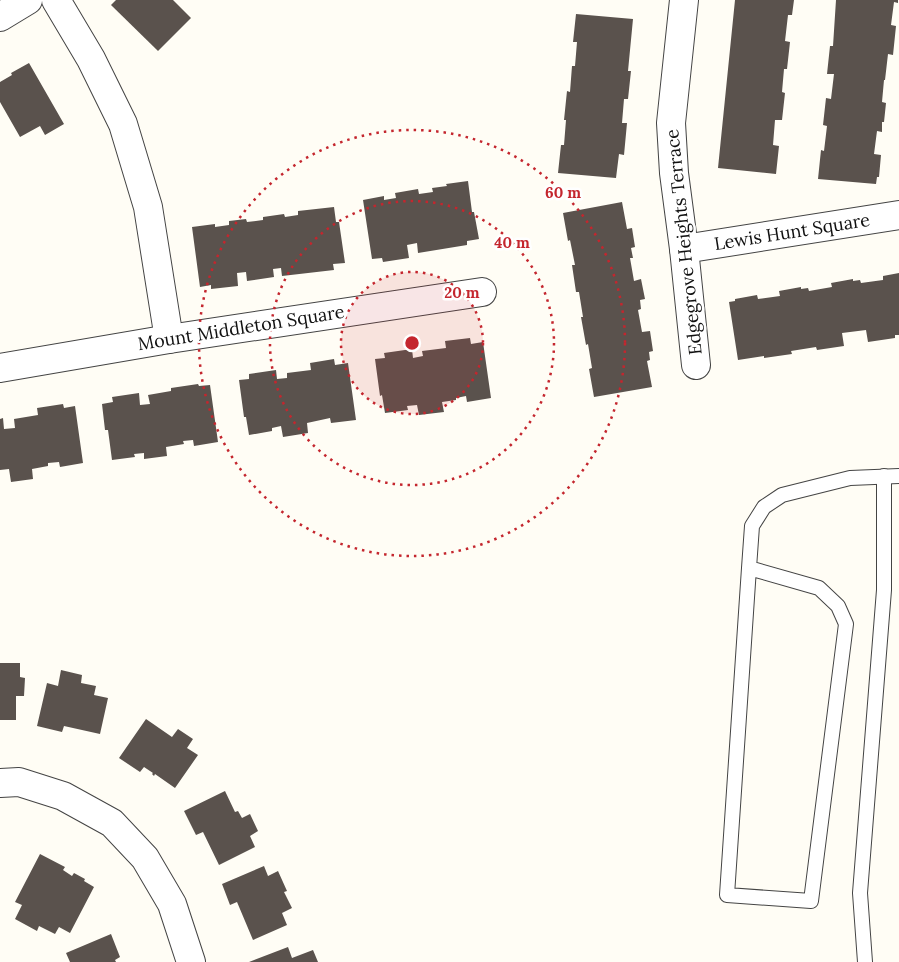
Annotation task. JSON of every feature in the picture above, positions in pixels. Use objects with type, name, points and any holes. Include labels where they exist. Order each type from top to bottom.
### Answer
[{"type":"street","points":[[0,17],[28,0]]},
{"type":"street","points":[[56,0],[91,59],[122,124],[148,207],[169,339]]},
{"type":"street","name":"Edgegrove Heights Terrace","points":[[684,0],[671,123],[674,173],[696,365]]},
{"type":"street","name":"Lewis Hunt Square","points":[[684,249],[899,215]]},
{"type":"street","name":"Mount Middleton Square","points":[[0,368],[169,339],[482,292]]},
{"type":"street","points":[[0,783],[19,782],[64,796],[112,823],[145,858],[172,904],[191,962]]},
{"type":"lane","points":[[865,962],[860,893],[884,590],[884,476]]},
{"type":"lane","points":[[749,568],[819,588],[838,606],[846,624],[811,901],[727,895],[749,568],[752,526],[764,507],[782,495],[850,478],[899,476]]},
{"type":"building","points":[[116,0],[173,0],[191,18],[158,51],[111,5]]},
{"type":"building","points":[[735,0],[794,0],[792,15],[788,15],[785,41],[790,42],[787,69],[784,69],[782,92],[785,93],[782,120],[775,120],[773,145],[779,146],[776,174],[718,168]]},
{"type":"building","points":[[836,0],[898,0],[898,3],[894,2],[891,25],[896,26],[893,55],[888,54],[884,80],[882,102],[886,103],[884,122],[882,122],[882,132],[877,131],[874,154],[881,155],[879,177],[877,177],[876,184],[818,179],[821,150],[824,151],[827,126],[823,125],[826,98],[831,99],[834,74],[827,74],[830,46],[833,46]]},
{"type":"building","points":[[576,14],[633,19],[628,71],[631,71],[628,99],[624,99],[622,123],[627,123],[624,155],[619,154],[616,178],[558,173],[561,145],[564,145],[567,91],[570,92],[572,66],[575,66],[577,42],[573,42]]},
{"type":"building","points":[[29,63],[64,124],[45,135],[40,126],[20,137],[0,102],[0,82]]},
{"type":"building","points":[[468,181],[472,212],[474,212],[479,239],[467,241],[467,245],[418,253],[417,243],[407,245],[409,258],[383,262],[382,258],[372,259],[363,200],[384,196],[384,200],[396,198],[395,193],[418,189],[419,194],[433,192],[432,188]]},
{"type":"building","points":[[622,202],[627,229],[632,228],[635,247],[631,248],[633,258],[630,258],[634,281],[641,279],[645,299],[640,300],[641,309],[638,310],[642,332],[650,331],[653,351],[649,352],[650,360],[647,361],[652,387],[594,397],[589,369],[592,368],[588,344],[586,345],[579,292],[576,292],[572,265],[575,265],[563,213]]},
{"type":"building","points":[[334,207],[336,222],[339,222],[345,263],[333,264],[334,270],[282,276],[281,268],[273,269],[274,277],[247,281],[246,272],[237,273],[238,286],[211,289],[211,285],[200,287],[192,227],[215,224],[215,227],[229,225],[229,221],[246,219],[247,222],[263,220],[263,217],[284,214],[285,217],[298,215],[298,211]]},
{"type":"building","points":[[899,273],[899,335],[895,335],[895,338],[868,342],[866,330],[842,333],[844,346],[817,350],[816,347],[791,351],[792,354],[738,360],[729,302],[757,295],[758,299],[780,296],[779,291],[801,287],[801,289],[808,288],[809,291],[832,287],[831,283],[853,279],[853,281],[860,280],[861,283],[883,280],[883,276]]},
{"type":"building","points":[[470,338],[471,344],[483,342],[491,398],[467,402],[466,396],[442,402],[444,412],[419,415],[417,405],[407,406],[408,410],[385,413],[382,395],[380,396],[375,359],[385,358],[384,353],[412,349],[413,358],[423,356],[422,351],[446,348],[445,341]]},
{"type":"building","points":[[334,359],[335,365],[348,363],[356,420],[331,423],[330,418],[307,423],[308,433],[283,437],[281,426],[272,428],[272,431],[249,435],[246,417],[244,417],[239,380],[249,379],[249,374],[276,370],[277,379],[287,378],[287,373],[311,370],[310,363]]},
{"type":"building","points":[[198,384],[199,386],[210,385],[218,442],[194,446],[193,440],[183,441],[184,444],[166,447],[167,456],[144,459],[144,453],[134,454],[135,457],[112,460],[108,430],[105,430],[102,404],[113,402],[112,397],[139,393],[140,405],[150,404],[148,395],[171,391],[171,388]]},
{"type":"building","points":[[63,404],[64,408],[75,406],[83,463],[60,467],[59,462],[48,463],[48,466],[32,469],[33,479],[11,482],[9,469],[0,470],[0,419],[3,418],[4,429],[15,428],[14,419],[38,415],[37,408]]},
{"type":"building","points":[[0,663],[20,663],[20,677],[25,678],[24,696],[16,696],[16,720],[0,720]]},
{"type":"building","points":[[61,670],[82,675],[81,683],[96,686],[94,695],[108,698],[100,734],[64,726],[62,732],[37,726],[47,683],[58,686]]},
{"type":"building","points":[[146,719],[172,737],[178,729],[193,739],[187,748],[198,755],[175,788],[155,774],[154,776],[153,773],[144,767],[140,772],[119,758]]},
{"type":"building","points":[[225,791],[235,812],[238,811],[242,818],[250,814],[258,831],[250,836],[255,847],[219,865],[203,832],[196,835],[184,811]]},
{"type":"building","points":[[40,854],[65,867],[63,870],[72,876],[74,873],[85,879],[84,881],[94,887],[70,933],[59,927],[55,934],[39,926],[37,931],[15,919],[22,905],[15,902]]},
{"type":"building","points":[[264,866],[268,876],[278,871],[287,891],[284,892],[292,908],[282,913],[287,925],[253,940],[237,902],[230,905],[222,884]]},
{"type":"building","points":[[111,934],[120,957],[115,960],[116,962],[70,962],[66,953]]},
{"type":"building","points":[[288,947],[292,958],[313,950],[318,962],[249,962]]}]
